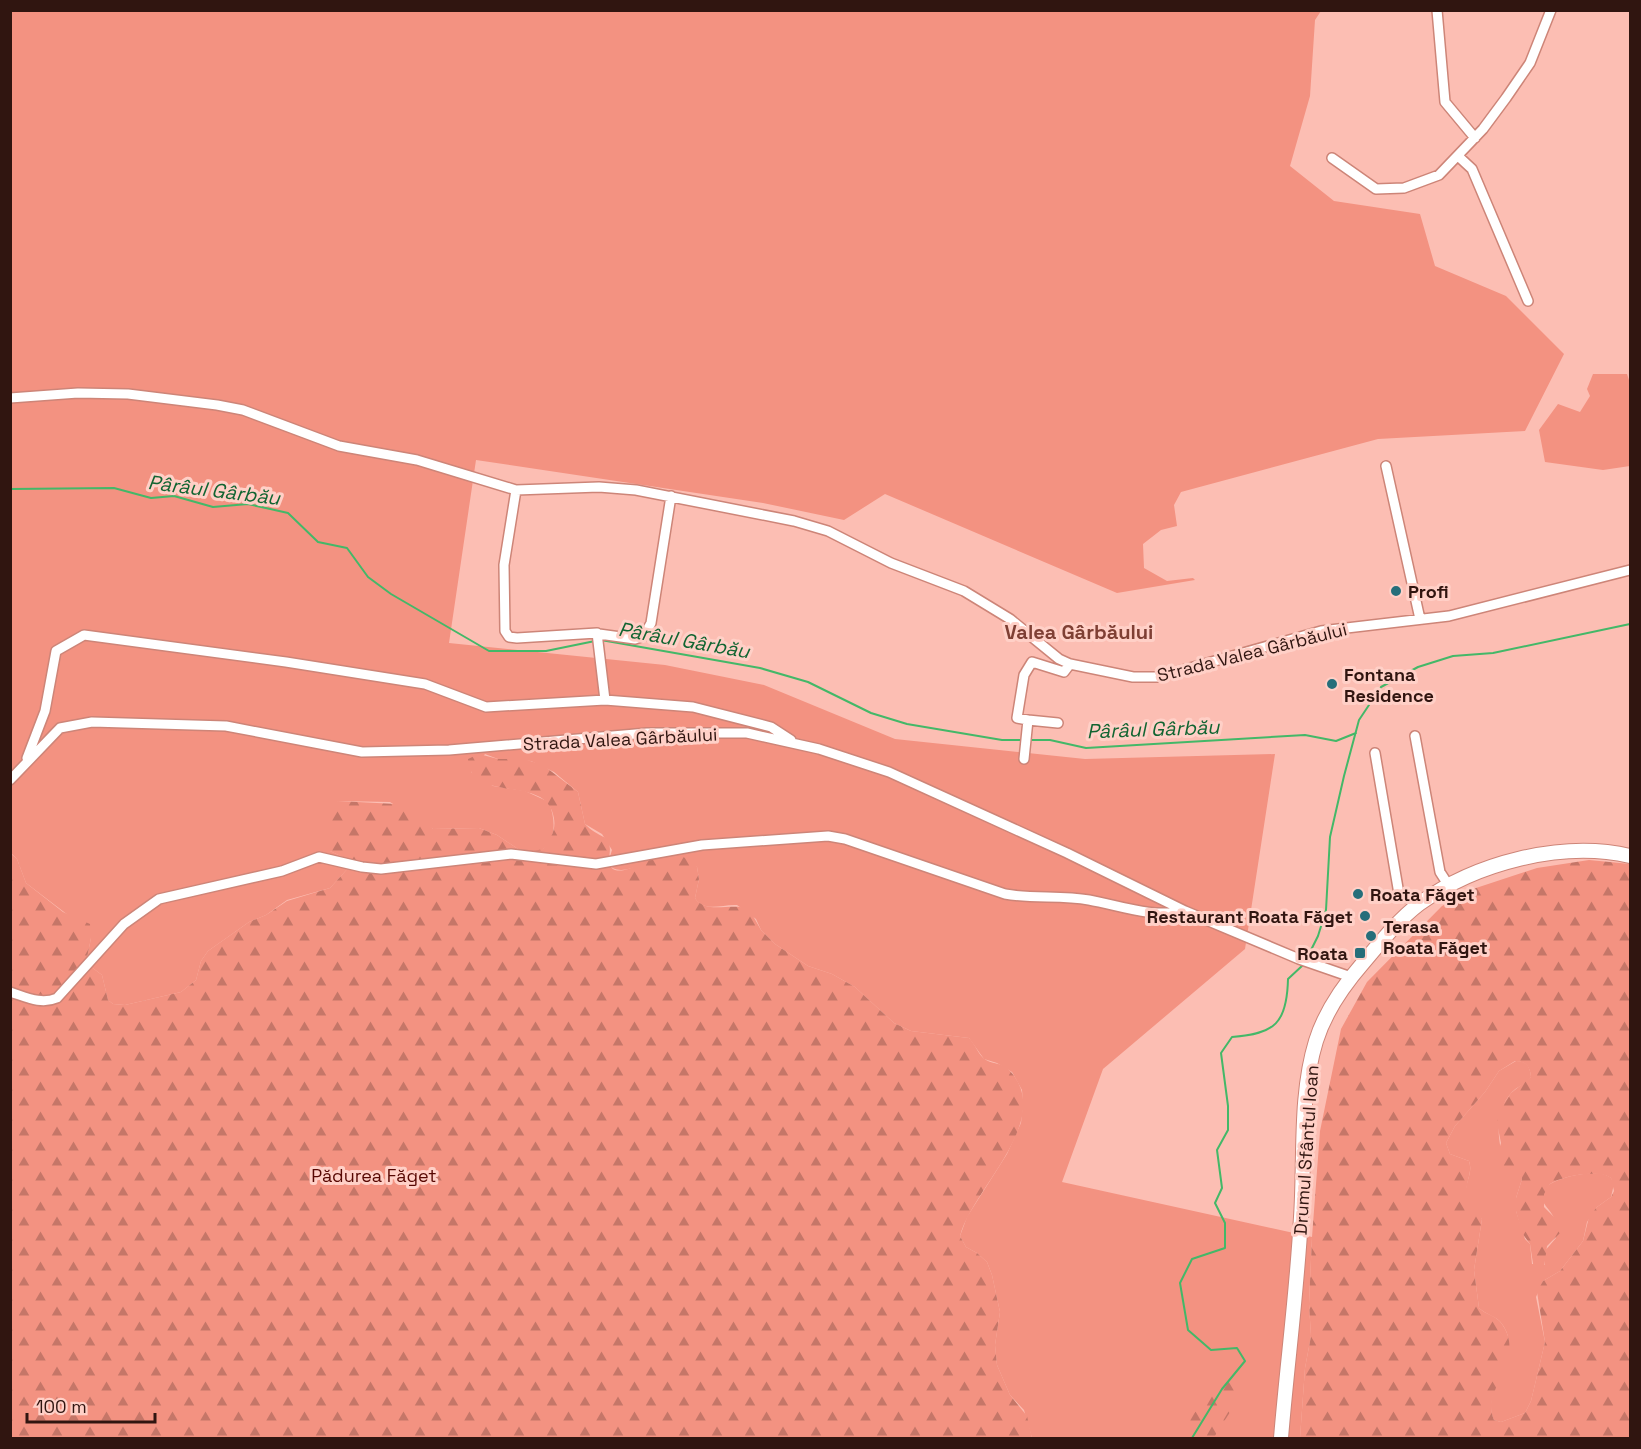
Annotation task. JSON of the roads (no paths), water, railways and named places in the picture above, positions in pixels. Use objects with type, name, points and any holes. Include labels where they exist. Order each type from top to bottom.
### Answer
[{"type":"main road","name":"Drumul Sfântul Ioan","points":[[1281,1438],[1301,1219],[1308,1073],[1324,1019],[1351,977],[1389,934],[1420,904],[1449,886],[1508,863],[1554,853],[1591,850],[1630,856]]},
{"type":"street","points":[[1437,10],[1445,102],[1475,138]]},
{"type":"street","points":[[1332,158],[1376,189],[1404,188],[1439,175],[1475,138],[1530,63],[1551,10]]},
{"type":"street","points":[[1458,156],[1472,169],[1528,301]]},
{"type":"street","points":[[10,398],[78,393],[128,394],[217,405],[243,410],[339,446],[417,460],[516,490],[599,487],[671,496],[753,511],[828,531],[891,563],[964,591],[1010,619],[1059,659],[1070,664],[1064,672],[1032,662],[1024,675],[1017,718],[1058,723]]},
{"type":"street","points":[[1386,465],[1420,619]]},
{"type":"street","points":[[516,490],[504,565],[505,631],[509,637],[516,638],[635,639],[644,636],[651,623],[671,496]]},
{"type":"street","name":"Strada Valea Gârbăului","points":[[1070,664],[1084,669],[1132,677],[1158,676],[1321,631],[1475,610],[1630,570]]},
{"type":"street","points":[[23,769],[45,711],[56,651],[84,635],[286,662],[425,684],[486,707],[605,700],[693,707],[771,727],[792,741]]},
{"type":"street","points":[[599,638],[605,700]]},
{"type":"street","points":[[1024,759],[1028,720]]},
{"type":"street","name":"Strada Valea Gârbăului","points":[[10,780],[23,769],[39,747],[60,728],[92,722],[226,726],[362,752],[459,749],[657,733],[747,733],[792,741],[889,772],[1067,853],[1185,911],[1299,959],[1351,977]]},
{"type":"street","points":[[1415,736],[1440,872],[1449,886]]},
{"type":"street","points":[[1375,753],[1399,894],[1420,904]]},
{"type":"street","points":[[10,992],[45,1002],[57,998],[124,924],[141,909],[159,899],[282,871],[319,857],[381,869],[511,854],[596,864],[702,844],[828,836],[845,839],[1015,896],[1089,900],[1144,913],[1185,911]]},
{"type":"waterway","name":"Pârâul Gârbău","points":[[10,489],[114,488],[151,498],[174,496],[213,507],[248,504],[288,513],[318,542],[347,548],[368,577],[391,594],[489,651],[546,651],[595,641]]},
{"type":"waterway","name":"Pârâul Gârbău","points":[[1306,960],[1318,936],[1326,910],[1330,837],[1359,720],[1381,687],[1418,667],[1453,656],[1493,653],[1630,624]]},
{"type":"waterway","name":"Pârâul Gârbău","points":[[601,640],[760,668],[808,682],[871,713],[907,724],[1002,740],[1024,740]]},
{"type":"waterway","name":"Pârâul Gârbău","points":[[1030,740],[1050,740],[1086,748],[1305,735],[1336,741],[1356,733]]},
{"type":"waterway","points":[[1192,1438],[1222,1389],[1245,1361],[1237,1348],[1211,1350],[1188,1330],[1180,1283],[1192,1259],[1225,1248],[1225,1223],[1215,1203],[1222,1188],[1217,1150],[1228,1130],[1228,1106],[1221,1053],[1232,1037],[1259,1033],[1276,1023],[1285,1006],[1288,979],[1303,965]]},
{"type":"place","name":"Profi","points":[[1396,591]]},
{"type":"place","name":"Fontana Residence","points":[[1332,684]]},
{"type":"place","name":"Roata Făget","points":[[1358,894]]},
{"type":"place","name":"Restaurant Roata Făget","points":[[1365,916]]},
{"type":"place","name":"Terasa Roata Făget","points":[[1371,936]]},
{"type":"place","name":"Roata","points":[[1360,953]]},
{"type":"district","name":"Valea Gârbăului","points":[[1079,632]]},
{"type":"park label","name":"Pădurea Făget","points":[[374,1175]]}]
